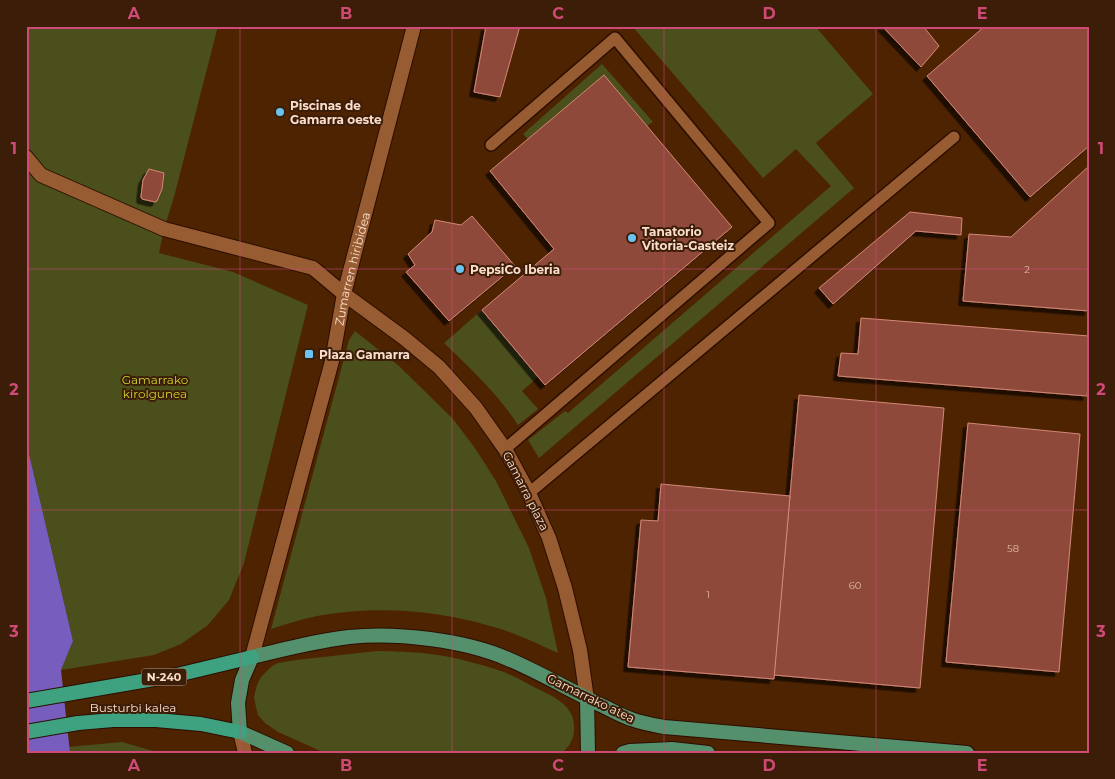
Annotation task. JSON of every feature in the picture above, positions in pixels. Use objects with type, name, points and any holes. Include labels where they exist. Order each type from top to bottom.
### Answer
[{"type":"highway","name":"Busturbi kalea","points":[[26,701],[177,675],[252,657]]},
{"type":"highway","name":"Busturbi kalea","points":[[26,732],[78,723],[113,720],[156,720],[201,724],[240,732]]},
{"type":"main road","name":"Gamarrako atea","points":[[252,657],[300,645],[349,637],[395,636],[448,642],[507,658],[587,699],[642,723],[664,727],[967,753]]},
{"type":"main road","points":[[252,657],[242,680],[238,703],[240,732],[287,753]]},
{"type":"main road","name":"Gamarra plaza","points":[[587,699],[588,753]]},
{"type":"main road","points":[[623,753],[630,751],[672,750],[708,753]]},
{"type":"street","name":"Zumarren hiribidea","points":[[252,657],[332,361],[344,294],[414,26]]},
{"type":"street","name":"Gamarra plaza","points":[[26,157],[41,175],[164,229],[313,268],[439,367],[476,408],[505,449],[529,493],[549,538],[566,588],[580,650],[587,699]]},
{"type":"street","points":[[240,732],[245,753]]},
{"type":"lane","points":[[491,145],[615,38],[770,223],[505,449]]},
{"type":"lane","points":[[529,493],[954,137]]},
{"type":"green space","name":"Gamarrako kirolgunea","points":[[26,26],[218,26],[159,253],[233,272],[308,305],[244,563],[229,600],[208,625],[181,644],[154,655],[61,670],[73,641],[26,441]]},
{"type":"green space","points":[[632,26],[815,26],[873,94],[816,143],[854,188],[539,458],[528,440],[565,411],[568,413],[831,186],[796,149],[763,178]]},
{"type":"green space","points":[[602,64],[653,122],[647,126],[604,75],[528,139],[523,134]]},
{"type":"green space","points":[[482,310],[538,377],[522,391],[538,409],[518,425],[493,392],[444,343]]},
{"type":"green space","points":[[355,331],[399,366],[453,419],[475,448],[496,481],[529,548],[546,598],[558,653],[499,628],[446,616],[400,611],[354,611],[331,614],[308,618],[271,629],[349,340]]},
{"type":"green space","points":[[377,651],[415,652],[446,656],[513,676],[555,698],[567,708],[572,715],[574,723],[574,734],[571,741],[561,753],[325,753],[278,732],[265,723],[258,715],[254,697],[257,685],[261,677],[272,666],[296,660]]},
{"type":"green space","points":[[122,742],[160,753],[70,753],[68,747]]},
{"type":"shaded area","points":[[26,441],[73,641],[61,670],[70,753],[26,753]]},
{"type":"building","points":[[486,26],[520,26],[500,97],[474,92]]},
{"type":"building","points":[[882,26],[923,26],[939,46],[921,67]]},
{"type":"building","points":[[985,26],[1089,26],[1089,146],[1030,197],[927,76]]},
{"type":"building","name":"Tanatorio Vitoria-Gasteiz","points":[[604,75],[732,227],[545,385],[482,310],[554,249],[490,171]]},
{"type":"building","points":[[1089,166],[1089,311],[963,301],[969,234],[1011,237]]},
{"type":"building","points":[[149,169],[164,173],[162,189],[155,202],[142,199],[141,197],[143,180]]},
{"type":"building","points":[[910,212],[962,218],[961,235],[916,231],[833,304],[819,288]]},
{"type":"building","name":"PepsiCo Iberia","points":[[472,216],[515,266],[449,321],[406,272],[415,265],[408,254],[432,232],[435,220],[461,225]]},
{"type":"building","points":[[861,318],[1089,336],[1087,396],[838,376],[841,353],[858,354]]},
{"type":"building","points":[[799,395],[944,408],[920,688],[774,675]]},
{"type":"building","points":[[968,423],[1080,434],[1059,672],[946,662]]},
{"type":"building","points":[[661,484],[790,496],[774,679],[628,667],[641,520],[658,521]]},
{"type":"place","name":"Piscinas de Gamarra oeste","points":[[280,112]]},
{"type":"place","name":"Tanatorio Vitoria-Gasteiz","points":[[632,238]]},
{"type":"place","name":"PepsiCo Iberia","points":[[460,269]]},
{"type":"place","name":"Plaza Gamarra","points":[[309,354]]}]
